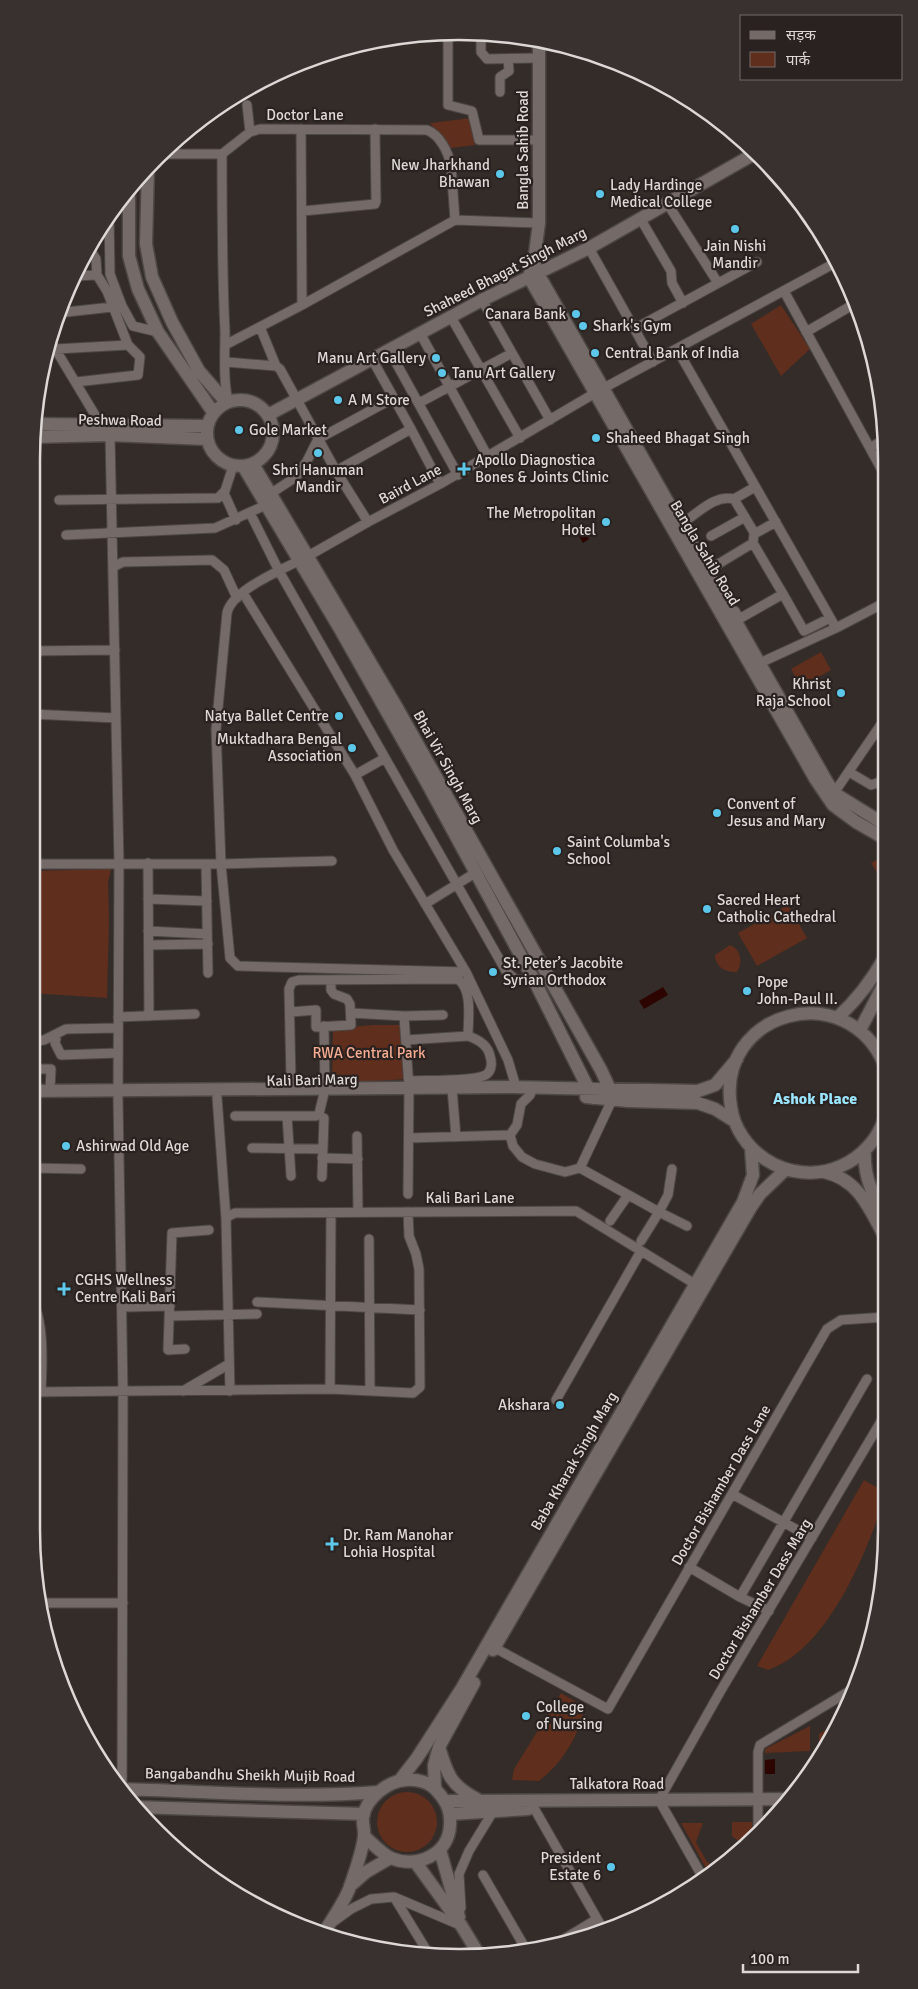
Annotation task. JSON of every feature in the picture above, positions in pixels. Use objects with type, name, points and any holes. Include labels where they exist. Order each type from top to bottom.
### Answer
[{"type":"street","points":[[448,40],[448,105],[472,111],[479,140],[538,140]]},
{"type":"street","points":[[481,41],[481,52],[487,59],[539,58]]},
{"type":"street","name":"Bangla Sahib Road","points":[[539,48],[539,223],[533,270],[598,391],[816,780],[833,805],[856,822],[878,835]]},
{"type":"street","points":[[500,92],[500,78],[509,71],[508,59]]},
{"type":"street","points":[[247,105],[250,132]]},
{"type":"street","name":"Doctor Lane","points":[[222,154],[250,132],[260,129],[427,130],[437,137],[449,157],[456,220]]},
{"type":"street","points":[[301,129],[303,211],[302,305]]},
{"type":"street","points":[[303,211],[375,204],[376,129]]},
{"type":"street","points":[[172,154],[222,154],[222,257],[227,401]]},
{"type":"street","name":"Shaheed Bhagat Singh Marg","points":[[268,415],[420,334],[533,270],[589,248],[749,157]]},
{"type":"street","points":[[148,179],[146,244],[152,277],[172,322],[199,371],[227,401]]},
{"type":"street","points":[[129,202],[129,256],[138,288],[158,332],[212,412]]},
{"type":"street","points":[[667,203],[718,284]]},
{"type":"street","points":[[640,218],[671,271],[672,283],[683,303]]},
{"type":"street","points":[[225,345],[456,220],[539,223]]},
{"type":"street","points":[[109,229],[110,274],[122,306],[133,326],[158,332]]},
{"type":"street","points":[[589,248],[653,362]]},
{"type":"street","points":[[76,382],[138,375],[140,357],[128,345],[107,291],[97,275],[96,258],[93,254]]},
{"type":"street","points":[[634,330],[757,262]]},
{"type":"street","name":"Baird Lane","points":[[240,596],[257,583],[458,475],[598,391],[830,266]]},
{"type":"street","points":[[82,276],[97,275]]},
{"type":"street","points":[[784,291],[878,463]]},
{"type":"street","points":[[482,300],[550,420]]},
{"type":"street","points":[[67,312],[112,307]]},
{"type":"street","points":[[806,332],[849,308]]},
{"type":"street","points":[[450,317],[520,438]]},
{"type":"street","points":[[260,327],[276,366],[283,374],[336,471],[368,522]]},
{"type":"street","points":[[420,334],[488,457]]},
{"type":"street","points":[[102,425],[56,349],[128,345]]},
{"type":"street","points":[[677,349],[836,628]]},
{"type":"street","points":[[389,350],[458,475]]},
{"type":"street","points":[[419,404],[512,353]]},
{"type":"street","points":[[372,359],[412,429],[440,484]]},
{"type":"street","points":[[226,362],[276,366]]},
{"type":"street","name":"Bangla Sahib Road","points":[[598,391],[760,663],[834,793],[878,820]]},
{"type":"street","points":[[66,535],[216,528],[236,520],[250,513],[296,477],[307,461],[318,439],[394,398]]},
{"type":"street","points":[[241,399],[252,401],[268,415],[273,426],[270,448],[262,457],[243,465],[223,462],[209,448],[206,432],[212,412],[227,401],[241,399]]},
{"type":"street","name":"Peshwa Road","points":[[42,424],[102,425],[206,432]]},
{"type":"street","points":[[336,471],[412,429]]},
{"type":"street","name":"Peshwa Road","points":[[41,436],[206,432]]},
{"type":"street","points":[[110,435],[120,863],[118,1095],[123,1392],[121,1777]]},
{"type":"street","points":[[870,448],[877,443]]},
{"type":"street","points":[[59,500],[218,498],[224,493],[243,465]]},
{"type":"street","name":"Bhai Vir Singh Marg","points":[[243,465],[268,499],[401,715],[613,1096]]},
{"type":"street","points":[[734,499],[755,487]]},
{"type":"street","points":[[224,493],[236,520]]},
{"type":"street","points":[[783,594],[739,619],[684,522],[719,498],[727,497],[734,499],[804,631],[830,618]]},
{"type":"street","points":[[250,513],[279,571],[510,976],[515,979],[536,983]]},
{"type":"street","points":[[711,536],[745,517]]},
{"type":"street","points":[[715,566],[776,522]]},
{"type":"street","name":"Bhai Vir Singh Marg","points":[[304,558],[536,983],[592,1093]]},
{"type":"street","points":[[113,567],[123,562],[212,560],[224,570],[355,775],[393,850],[466,972],[508,1060],[516,1087]]},
{"type":"street","points":[[240,596],[228,607],[216,729],[221,864],[230,958],[238,966],[466,972]]},
{"type":"street","points":[[760,663],[836,628],[878,605]]},
{"type":"street","points":[[40,650],[115,650]]},
{"type":"street","points":[[40,714],[116,718]]},
{"type":"street","points":[[834,793],[878,730]]},
{"type":"street","points":[[355,775],[385,758]]},
{"type":"street","points":[[848,772],[871,785],[878,784]]},
{"type":"street","points":[[40,864],[221,864],[332,861]]},
{"type":"street","points":[[148,863],[149,1016]]},
{"type":"street","points":[[206,864],[208,972]]},
{"type":"street","points":[[425,904],[475,873]]},
{"type":"street","points":[[148,899],[207,901]]},
{"type":"street","points":[[148,931],[208,939]]},
{"type":"street","points":[[149,945],[208,939]]},
{"type":"street","points":[[837,1018],[852,1005],[878,969]]},
{"type":"street","points":[[291,1080],[289,989],[292,982],[299,980],[458,979],[464,983],[467,990],[468,1036]]},
{"type":"street","points":[[290,1012],[316,1010],[316,1027],[351,1025],[351,1013],[347,999],[334,994],[331,990],[331,980]]},
{"type":"street","points":[[860,1030],[878,995]]},
{"type":"street","points":[[351,1013],[404,1016],[443,1015]]},
{"type":"street","points":[[118,1017],[194,1014]]},
{"type":"street","points":[[613,1096],[698,1091],[715,1085],[737,1059],[750,1039],[764,1027],[790,1015],[826,1014],[837,1018],[860,1030],[873,1044],[878,1053]]},
{"type":"street","points":[[404,1016],[409,1088],[408,1194]]},
{"type":"street","points":[[235,1116],[316,1116],[321,1112],[325,1093],[324,1026]]},
{"type":"street","points":[[40,1041],[66,1029],[118,1028]]},
{"type":"street","points":[[406,1040],[468,1036],[477,1039],[490,1054],[491,1069],[487,1074],[474,1078],[409,1088]]},
{"type":"street","points":[[56,1039],[55,1043],[61,1054],[118,1053]]},
{"type":"street","points":[[737,1059],[730,1081],[729,1093],[734,1121],[752,1148],[767,1161],[786,1169],[821,1172],[842,1177],[851,1183],[878,1211]]},
{"type":"street","points":[[40,1069],[51,1069],[40,1094]]},
{"type":"street","name":"Kali Bari Marg","points":[[453,1091],[516,1087],[532,1092]]},
{"type":"street","name":"Kali Bari Marg","points":[[40,1094],[217,1097],[409,1088],[453,1091],[592,1093],[613,1096]]},
{"type":"street","points":[[453,1091],[456,1137]]},
{"type":"street","points":[[409,1138],[510,1134],[517,1125],[521,1104],[532,1092]]},
{"type":"street","name":"Kali Bari Marg","points":[[118,1095],[325,1093]]},
{"type":"street","points":[[613,1096],[698,1103],[715,1109],[734,1121]]},
{"type":"street","points":[[580,1168],[613,1096]]},
{"type":"street","points":[[217,1097],[226,1219],[230,1391]]},
{"type":"street","points":[[287,1116],[291,1176]]},
{"type":"street","points":[[322,1177],[324,1118]]},
{"type":"street","points":[[821,1172],[840,1166],[865,1150],[878,1133]]},
{"type":"street","points":[[510,1134],[513,1146],[522,1157],[535,1164],[565,1172],[580,1168],[687,1226]]},
{"type":"street","points":[[357,1136],[358,1212]]},
{"type":"street","points":[[252,1148],[289,1148],[358,1159]]},
{"type":"street","name":"Baba Kharak Singh Marg","points":[[400,1780],[417,1758],[462,1688],[749,1190],[754,1176],[752,1148]]},
{"type":"street","points":[[865,1150],[866,1176],[878,1218]]},
{"type":"street","points":[[40,1168],[82,1169]]},
{"type":"street","points":[[641,1240],[668,1195],[672,1169]]},
{"type":"street","name":"Baba Kharak Singh Marg","points":[[435,1788],[434,1765],[439,1748],[494,1648],[751,1207],[760,1194],[786,1169]]},
{"type":"street","points":[[610,1222],[628,1195]]},
{"type":"street","name":"Kali Bari Lane","points":[[226,1219],[236,1213],[576,1211],[695,1284]]},
{"type":"street","points":[[40,1392],[330,1389],[413,1393],[420,1387],[419,1269],[409,1236],[408,1212]]},
{"type":"street","points":[[330,1389],[331,1213]]},
{"type":"street","points":[[185,1349],[168,1350],[172,1233],[209,1230]]},
{"type":"street","points":[[368,1239],[370,1391]]},
{"type":"street","points":[[556,1400],[641,1251]]},
{"type":"street","points":[[257,1302],[420,1310]]},
{"type":"street","points":[[128,1307],[228,1315],[257,1314]]},
{"type":"street","name":"Doctor Bishamber Dass Lane","points":[[494,1648],[608,1708],[827,1328],[841,1320],[878,1318]]},
{"type":"street","points":[[40,1334],[42,1365],[40,1374]]},
{"type":"street","points":[[183,1391],[229,1364]]},
{"type":"street","points":[[740,1597],[867,1379]]},
{"type":"street","name":"Doctor Bishamber Dass Marg","points":[[661,1804],[769,1611],[878,1427]]},
{"type":"street","points":[[732,1494],[812,1538]]},
{"type":"street","points":[[689,1567],[740,1597],[769,1611]]},
{"type":"street","points":[[47,1603],[123,1603]]},
{"type":"street","points":[[758,1823],[758,1752],[760,1745],[844,1694]]},
{"type":"street","points":[[439,1748],[451,1781],[462,1792],[478,1800]]},
{"type":"street","points":[[327,1927],[350,1886],[364,1836],[364,1814],[378,1792],[400,1780],[418,1781],[435,1788],[446,1801],[451,1814],[449,1834],[440,1850],[416,1863],[390,1858],[364,1836]]},
{"type":"street","name":"Bangabandhu Sheikh Mujib Road","points":[[130,1789],[305,1794],[378,1792]]},
{"type":"street","name":"Talkatora Road","points":[[451,1814],[534,1808],[759,1803],[779,1800]]},
{"type":"street","name":"Talkatora Road","points":[[446,1801],[661,1804]]},
{"type":"street","name":"Talkatora Road","points":[[759,1803],[774,1806]]},
{"type":"street","points":[[661,1804],[700,1872]]},
{"type":"street","points":[[145,1807],[364,1814]]},
{"type":"street","points":[[152,1814],[158,1808]]},
{"type":"street","points":[[534,1808],[600,1924]]},
{"type":"street","points":[[461,1926],[459,1874],[469,1851],[494,1810]]},
{"type":"street","points":[[440,1850],[461,1926]]},
{"type":"street","points":[[350,1886],[366,1872],[390,1858]]},
{"type":"street","points":[[416,1863],[475,1948]]},
{"type":"street","points":[[483,1875],[522,1944]]},
{"type":"street","points":[[327,1927],[351,1909],[371,1899],[394,1896],[461,1926]]},
{"type":"street","points":[[394,1896],[425,1947]]},
{"type":"street","points":[[575,1933],[598,1919]]},
{"type":"green space","points":[[471,118],[475,145],[451,148],[430,123]]},
{"type":"green space","points":[[781,305],[810,349],[781,376],[751,324]]},
{"type":"green space","points":[[821,652],[831,670],[801,687],[791,669]]},
{"type":"green space","points":[[878,859],[878,874],[871,863]]},
{"type":"green space","points":[[111,869],[108,883],[107,998],[40,994],[40,871]]},
{"type":"green space","points":[[788,905],[807,938],[757,966],[738,933]]},
{"type":"green space","points":[[730,945],[739,953],[740,965],[737,972],[725,970],[715,959],[715,955]]},
{"type":"green space","name":"RWA Central Park","points":[[406,1025],[406,1079],[332,1084],[333,1028]]},
{"type":"green space","points":[[864,1480],[878,1488],[878,1513],[874,1528],[850,1583],[828,1619],[801,1650],[785,1662],[768,1670],[757,1666]]},
{"type":"green space","points":[[561,1693],[585,1707],[569,1748],[556,1765],[539,1781],[512,1780],[514,1769]]},
{"type":"green space","points":[[810,1726],[810,1751],[765,1753],[765,1749]]},
{"type":"green space","points":[[828,1728],[819,1745],[819,1734]]},
{"type":"green space","points":[[401,1792],[413,1792],[424,1797],[432,1805],[437,1816],[435,1834],[424,1847],[413,1852],[401,1852],[390,1847],[382,1839],[377,1828],[377,1816],[382,1805],[390,1797]]},
{"type":"green space","points":[[732,1822],[752,1822],[752,1829],[739,1841],[732,1836]]},
{"type":"green space","points":[[681,1823],[703,1823],[696,1842],[707,1862],[711,1864],[706,1868]]},
{"type":"shaded area","points":[[581,524],[589,539],[583,543],[574,528]]},
{"type":"shaded area","points":[[663,987],[668,995],[644,1009],[639,1001]]},
{"type":"shaded area","points":[[775,1759],[775,1774],[765,1774],[765,1760]]},
{"type":"place","name":"New Jharkhand Bhawan","points":[[500,174]]},
{"type":"place","name":"Lady Hardinge Medical College","points":[[600,194]]},
{"type":"place","name":"Jain Nishi Mandir","points":[[735,229]]},
{"type":"place","name":"Canara Bank","points":[[576,314]]},
{"type":"place","name":"Shark's Gym","points":[[583,326]]},
{"type":"place","name":"Central Bank of India","points":[[595,353]]},
{"type":"place","name":"Manu Art Gallery","points":[[436,358]]},
{"type":"place","name":"Tanu Art Gallery","points":[[442,373]]},
{"type":"place","name":"A M Store","points":[[338,400]]},
{"type":"place","name":"Gole Market","points":[[239,430]]},
{"type":"place","name":"Shaheed Bhagat Singh","points":[[596,438]]},
{"type":"place","name":"Shri Hanuman Mandir","points":[[318,453]]},
{"type":"place","name":"Apollo Diagnostica Bones & Joints Clinic","points":[[464,469]]},
{"type":"place","name":"The Metropolitan Hotel","points":[[606,522]]},
{"type":"place","name":"Khrist Raja School","points":[[841,693]]},
{"type":"place","name":"Natya Ballet Centre","points":[[339,716]]},
{"type":"place","name":"Muktadhara Bengal Association","points":[[352,748]]},
{"type":"place","name":"Convent of Jesus and Mary","points":[[717,813]]},
{"type":"place","name":"Saint Columba's School","points":[[557,851]]},
{"type":"place","name":"Sacred Heart Catholic Cathedral","points":[[707,909]]},
{"type":"place","name":"St. Peter’s Jacobite Syrian Orthodox","points":[[493,972]]},
{"type":"place","name":"Pope John-Paul II.","points":[[747,991]]},
{"type":"place","name":"Ashirwad Old Age","points":[[66,1146]]},
{"type":"place","name":"CGHS Wellness Centre Kali Bari","points":[[64,1289]]},
{"type":"place","name":"Akshara","points":[[560,1405]]},
{"type":"place","name":"Dr. Ram Manohar Lohia Hospital","points":[[332,1544]]},
{"type":"place","name":"College of Nursing","points":[[526,1716]]},
{"type":"place","name":"President Estate 6","points":[[611,1867]]},
{"type":"district","name":"Ashok Place","points":[[815,1098]]}]
